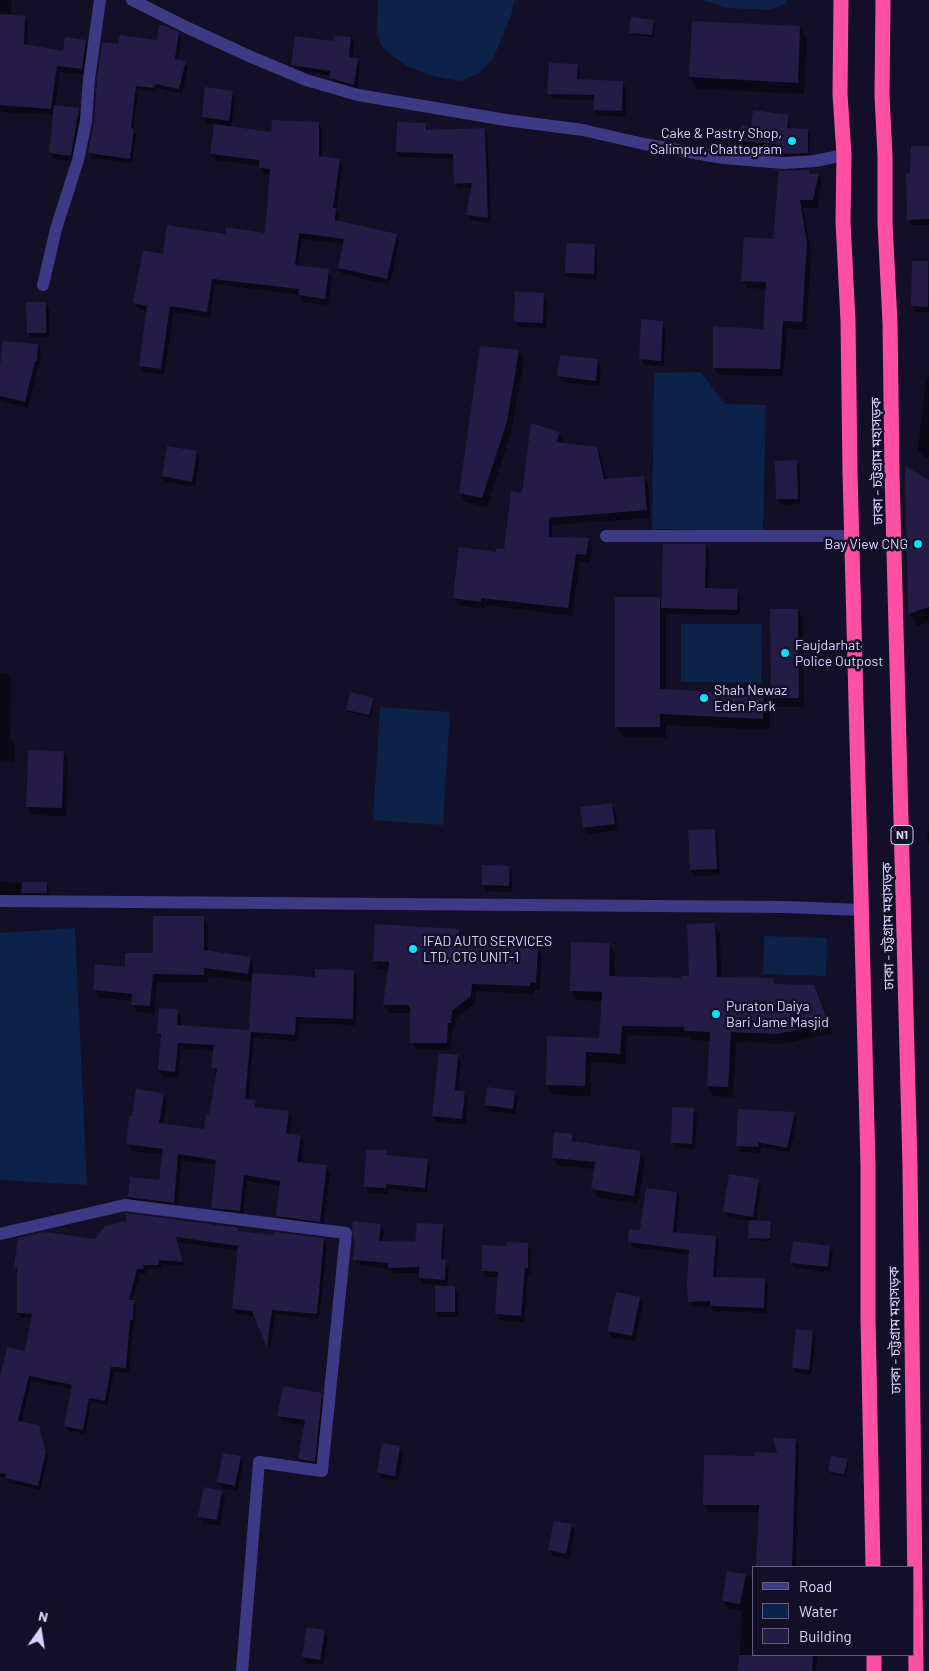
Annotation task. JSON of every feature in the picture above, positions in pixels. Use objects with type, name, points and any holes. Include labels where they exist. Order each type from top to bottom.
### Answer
[{"type":"highway","name":"ঢাকা - চট্টগ্রাম মহাসড়ক","points":[[841,0],[840,94],[844,155],[843,222],[848,321],[850,472],[868,1165],[868,1309],[873,1566]]},
{"type":"highway","name":"ঢাকা - চট্টগ্রাম মহাসড়ক","points":[[883,0],[882,96],[886,156],[885,223],[890,323],[909,1157],[916,1671]]},
{"type":"highway","points":[[874,1656],[874,1671]]},
{"type":"street","points":[[43,285],[56,229],[78,160],[86,121],[89,79],[100,0]]},
{"type":"street","points":[[132,0],[188,28],[306,80],[358,95],[506,120],[583,130],[644,144],[723,158],[784,163],[815,162],[844,155]]},
{"type":"street","points":[[606,536],[853,536]]},
{"type":"street","points":[[0,901],[785,906],[862,910]]},
{"type":"street","points":[[0,1234],[125,1205],[346,1233],[322,1471],[259,1462],[242,1671]]},
{"type":"water","points":[[378,0],[515,0],[511,16],[493,59],[479,73],[460,81],[436,77],[409,67],[391,55],[381,45],[377,33]]},
{"type":"water","points":[[700,0],[788,0],[785,4],[768,10],[729,8]]},
{"type":"water","points":[[701,372],[725,404],[766,405],[763,531],[652,529],[654,373]]},
{"type":"water","points":[[681,624],[762,624],[761,683],[681,682]]},
{"type":"water","points":[[380,707],[450,712],[443,825],[373,820]]},
{"type":"water","points":[[75,928],[87,1185],[0,1180],[0,933]]},
{"type":"water","points":[[764,936],[827,938],[826,976],[763,974]]},
{"type":"building","points":[[0,14],[25,16],[24,44],[63,51],[65,37],[86,40],[82,69],[57,66],[51,109],[0,105]]},
{"type":"building","points":[[631,17],[654,20],[652,35],[629,33]]},
{"type":"building","points":[[692,21],[800,26],[798,83],[689,77]]},
{"type":"building","points":[[159,25],[179,32],[175,59],[186,61],[179,89],[155,84],[154,88],[136,86],[131,128],[134,129],[130,159],[88,153],[94,122],[102,42],[118,44],[120,35],[157,40]]},
{"type":"building","points":[[334,35],[351,37],[349,57],[358,58],[354,85],[329,78],[330,71],[291,65],[295,36],[333,41]]},
{"type":"building","points":[[549,63],[578,64],[577,79],[623,81],[622,111],[593,110],[594,95],[547,94]]},
{"type":"building","points":[[205,87],[233,91],[229,121],[202,117]]},
{"type":"building","points":[[54,105],[79,108],[71,156],[49,153]]},
{"type":"building","points":[[753,110],[789,115],[787,128],[808,129],[808,153],[777,154],[776,144],[739,141],[741,125],[751,126]]},
{"type":"building","points":[[272,120],[319,122],[319,156],[340,159],[333,208],[336,208],[335,220],[397,234],[387,279],[338,268],[344,239],[299,233],[295,265],[329,269],[325,299],[298,295],[299,289],[212,279],[207,312],[170,306],[161,369],[139,366],[147,306],[133,303],[143,250],[163,254],[167,225],[225,234],[226,227],[265,233],[270,169],[259,168],[259,160],[210,154],[214,124],[271,132]]},
{"type":"building","points":[[397,122],[426,123],[426,130],[485,128],[488,218],[466,215],[472,183],[454,184],[453,154],[396,152]]},
{"type":"building","points":[[911,146],[929,146],[929,219],[907,220],[906,173],[910,173]]},
{"type":"building","points":[[809,170],[809,174],[819,173],[813,200],[800,200],[807,244],[802,322],[783,321],[780,369],[713,368],[713,326],[763,329],[766,282],[741,281],[744,237],[773,239],[779,171]]},
{"type":"building","points":[[566,243],[595,244],[594,274],[565,273]]},
{"type":"building","points":[[912,261],[928,261],[928,307],[911,306]]},
{"type":"building","points":[[515,291],[544,293],[543,323],[514,322]]},
{"type":"building","points":[[26,302],[46,302],[46,333],[27,333]]},
{"type":"building","points":[[641,319],[663,321],[661,361],[639,359]]},
{"type":"building","points":[[3,341],[38,344],[37,361],[35,361],[25,402],[0,396],[0,366]]},
{"type":"building","points":[[480,346],[519,350],[507,422],[482,498],[459,493]]},
{"type":"building","points":[[560,355],[598,359],[596,381],[557,376]]},
{"type":"building","points":[[531,423],[560,432],[556,442],[597,447],[604,479],[644,476],[647,510],[549,518],[549,537],[589,538],[586,555],[576,554],[568,608],[481,598],[481,602],[453,598],[459,547],[496,552],[496,548],[504,549],[511,491],[522,493]]},
{"type":"building","points":[[167,446],[197,451],[192,482],[162,476]]},
{"type":"building","points":[[797,460],[798,499],[776,499],[775,461]]},
{"type":"building","name":"Bay View CNG","points":[[905,466],[929,480],[929,607],[908,614]]},
{"type":"building","points":[[663,544],[706,544],[705,588],[738,589],[737,610],[661,608]]},
{"type":"building","points":[[615,597],[660,597],[660,689],[764,694],[763,719],[660,714],[660,727],[615,727]]},
{"type":"building","name":"Faujdarhat Police Outpost","points":[[770,609],[798,609],[799,698],[771,698]]},
{"type":"building","points":[[350,692],[374,698],[369,715],[346,710]]},
{"type":"building","points":[[28,750],[64,751],[62,808],[26,807]]},
{"type":"building","points":[[612,803],[615,824],[583,828],[580,807]]},
{"type":"building","points":[[715,829],[717,869],[690,870],[688,830]]},
{"type":"building","points":[[482,865],[510,866],[509,886],[482,885]]},
{"type":"building","points":[[22,882],[47,882],[47,893],[21,893]]},
{"type":"building","points":[[153,916],[204,916],[204,950],[251,957],[248,974],[204,968],[204,975],[153,974],[150,1006],[131,1005],[132,994],[93,990],[95,964],[125,967],[125,953],[153,953]]},
{"type":"building","points":[[715,923],[717,977],[772,978],[775,984],[814,985],[829,1024],[777,1034],[731,1032],[728,1087],[707,1086],[710,1032],[684,1031],[684,1027],[622,1026],[620,1054],[586,1052],[585,1086],[546,1085],[547,1036],[599,1038],[602,992],[570,991],[571,942],[610,943],[609,976],[681,978],[681,976],[689,976],[687,924]]},
{"type":"building","points":[[375,924],[459,929],[459,945],[538,948],[536,983],[530,982],[530,986],[472,984],[471,996],[452,1011],[451,1023],[448,1023],[447,1043],[410,1043],[410,1005],[383,1005],[389,962],[373,961]]},
{"type":"building","points":[[315,969],[354,970],[353,1019],[296,1017],[295,1035],[251,1032],[245,1099],[256,1100],[255,1107],[289,1111],[286,1133],[301,1136],[297,1162],[327,1165],[320,1222],[276,1216],[280,1181],[244,1175],[240,1211],[211,1208],[216,1160],[178,1154],[174,1203],[128,1197],[130,1177],[159,1180],[163,1149],[126,1144],[129,1116],[132,1116],[136,1089],[164,1093],[159,1123],[204,1129],[206,1114],[209,1115],[217,1069],[211,1068],[214,1045],[178,1043],[175,1072],[158,1070],[161,1034],[157,1033],[159,1008],[178,1009],[177,1025],[249,1030],[252,973],[315,977]]},
{"type":"building","points":[[439,1053],[458,1055],[455,1090],[465,1091],[462,1119],[432,1116]]},
{"type":"building","points":[[487,1087],[515,1091],[513,1109],[485,1105]]},
{"type":"building","points":[[672,1107],[694,1108],[692,1144],[671,1143]]},
{"type":"building","points":[[738,1109],[795,1112],[787,1148],[758,1142],[758,1147],[736,1146]]},
{"type":"building","points":[[554,1132],[573,1134],[572,1141],[641,1151],[634,1196],[591,1189],[595,1162],[552,1158]]},
{"type":"building","points":[[366,1150],[387,1150],[387,1155],[428,1159],[425,1188],[386,1184],[386,1188],[364,1187]]},
{"type":"building","points":[[729,1174],[759,1179],[753,1217],[723,1212]]},
{"type":"building","points":[[646,1188],[677,1192],[673,1232],[716,1236],[713,1277],[765,1278],[764,1308],[710,1306],[710,1301],[688,1302],[689,1250],[628,1242],[629,1229],[640,1230]]},
{"type":"building","points":[[126,1213],[239,1228],[238,1231],[274,1235],[274,1232],[324,1238],[317,1314],[272,1310],[267,1348],[252,1311],[232,1309],[238,1246],[176,1237],[183,1262],[159,1260],[158,1265],[143,1265],[144,1269],[137,1269],[129,1300],[134,1300],[133,1320],[130,1320],[126,1368],[111,1367],[105,1401],[89,1398],[83,1430],[64,1426],[72,1385],[29,1376],[18,1421],[39,1425],[46,1452],[38,1486],[5,1478],[6,1474],[0,1473],[0,1376],[7,1347],[25,1351],[32,1314],[17,1313],[17,1268],[14,1268],[18,1238],[44,1232],[95,1239],[105,1226],[126,1221]]},
{"type":"building","points":[[749,1220],[771,1221],[770,1239],[748,1238]]},
{"type":"building","points":[[353,1221],[381,1224],[379,1241],[415,1242],[417,1223],[443,1224],[441,1259],[446,1260],[445,1280],[419,1278],[419,1267],[388,1268],[388,1263],[353,1260],[355,1240],[352,1228]]},
{"type":"building","points":[[793,1241],[830,1246],[828,1267],[790,1263]]},
{"type":"building","points":[[507,1242],[528,1243],[528,1268],[525,1268],[521,1316],[495,1314],[498,1272],[482,1271],[482,1245],[507,1246]]},
{"type":"building","points":[[435,1286],[455,1286],[455,1312],[435,1312]]},
{"type":"building","points":[[616,1292],[640,1297],[632,1336],[607,1331]]},
{"type":"building","points":[[796,1329],[813,1331],[809,1370],[792,1368]]},
{"type":"building","points":[[283,1386],[322,1393],[315,1462],[298,1459],[305,1420],[277,1416]]},
{"type":"building","points":[[773,1438],[796,1439],[792,1566],[756,1566],[759,1505],[703,1505],[704,1455],[755,1456],[755,1452],[777,1453]]},
{"type":"building","points":[[382,1443],[400,1446],[395,1476],[377,1473]]},
{"type":"building","points":[[223,1453],[241,1456],[235,1486],[217,1482]]},
{"type":"building","points":[[831,1455],[848,1459],[844,1475],[828,1471]]},
{"type":"building","points":[[204,1487],[222,1491],[217,1520],[198,1517]]},
{"type":"building","points":[[554,1521],[572,1524],[566,1554],[548,1550]]},
{"type":"building","points":[[727,1571],[746,1574],[740,1604],[722,1601]]},
{"type":"building","points":[[307,1627],[325,1630],[320,1660],[302,1657]]},
{"type":"building","points":[[739,1655],[813,1656],[812,1671],[738,1671]]},
{"type":"place","name":"Cake & Pastry Shop, Salimpur, Chattogram","points":[[792,141]]},
{"type":"place","name":"Bay View CNG","points":[[918,544]]},
{"type":"place","name":"Faujdarhat Police Outpost","points":[[785,653]]},
{"type":"place","name":"Shah Newaz Eden Park","points":[[704,698]]},
{"type":"place","name":"IFAD AUTO SERVICES LTD, CTG UNIT-1","points":[[413,949]]},
{"type":"place","name":"Puraton Daiya Bari Jame Masjid","points":[[716,1014]]}]
